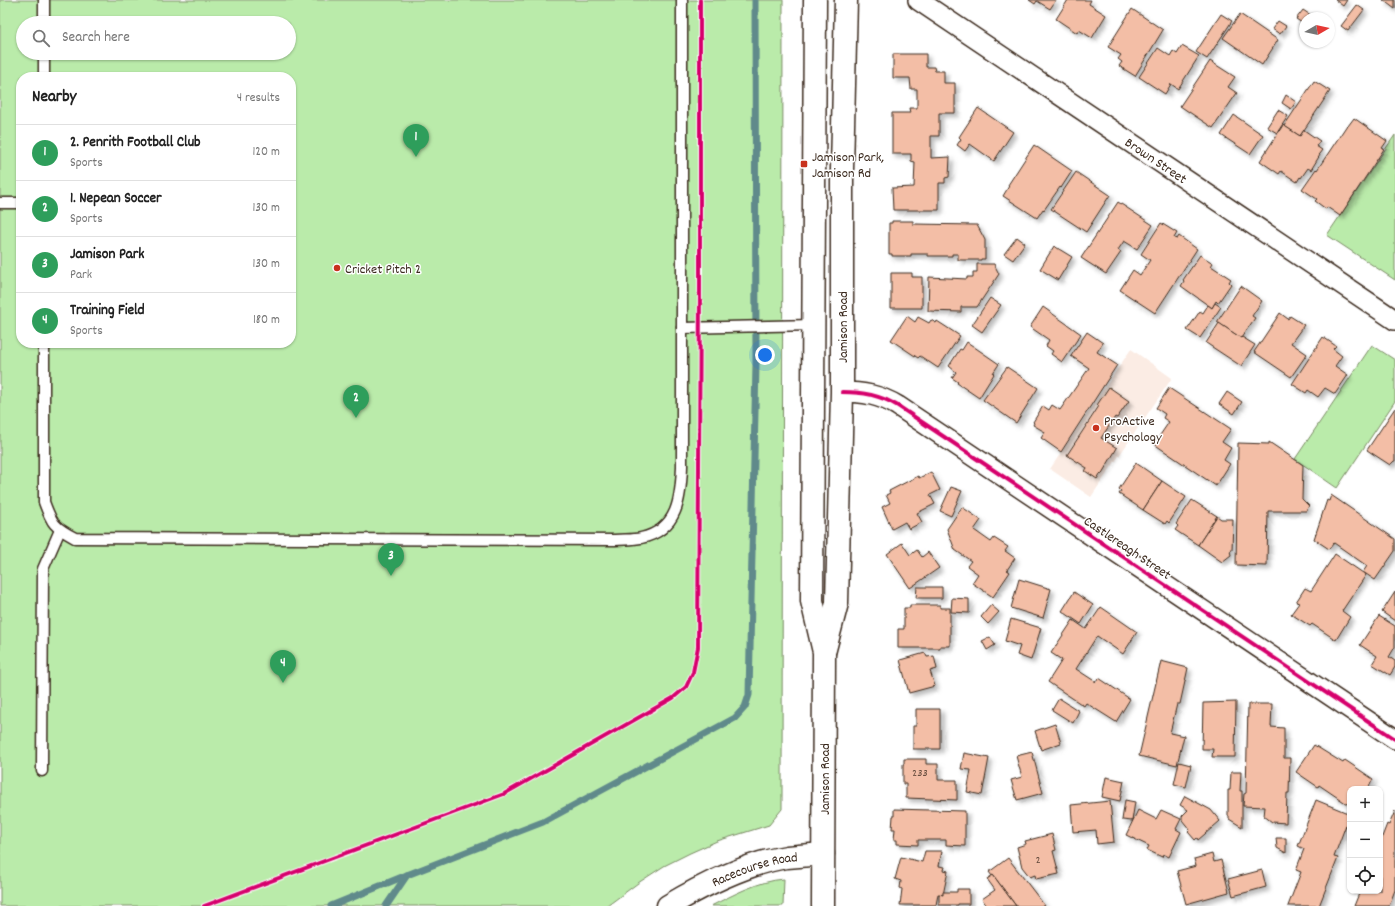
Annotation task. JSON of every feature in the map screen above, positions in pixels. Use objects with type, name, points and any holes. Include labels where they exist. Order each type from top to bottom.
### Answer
[{"type":"main road","name":"Jamison Road","points":[[816,0],[812,601],[824,652],[823,906]]},
{"type":"main road","name":"Jamison Road","points":[[824,652],[837,603],[842,392],[842,176],[846,0]]},
{"type":"main road","name":"Racecourse Road","points":[[668,906],[714,881],[745,868],[785,858],[823,854]]},
{"type":"street","name":"Brown Street","points":[[918,0],[1395,320]]},
{"type":"street","name":"Castlereagh Street","points":[[842,392],[866,393],[883,398],[898,406],[1395,739]]},
{"type":"lane","points":[[44,0],[44,16]]},
{"type":"lane","points":[[44,348],[44,502],[50,519],[60,530],[75,538],[615,540],[640,538],[656,533],[666,524],[676,510],[681,492],[682,0]]},
{"type":"lane","points":[[44,60],[44,72]]},
{"type":"lane","points":[[0,203],[16,203]]},
{"type":"lane","points":[[682,328],[814,325]]},
{"type":"lane","points":[[42,771],[43,569],[60,530]]},
{"type":"shaded area","points":[[1131,349],[1172,378],[1091,497],[1050,469]]},
{"type":"green space","points":[[0,0],[783,0],[782,809],[769,825],[717,841],[664,866],[607,906],[0,906]]},
{"type":"green space","points":[[1395,135],[1395,280],[1327,235]]},
{"type":"green space","points":[[1372,345],[1395,360],[1395,401],[1337,488],[1295,459]]},
{"type":"green space","points":[[784,879],[783,906],[711,906],[755,886],[774,880]]},
{"type":"building","points":[[1029,0],[1056,0],[1050,9],[1037,1],[1035,4]]},
{"type":"building","points":[[1068,0],[1091,0],[1089,4],[1106,15],[1092,38],[1079,30],[1077,33],[1056,19]]},
{"type":"building","points":[[1335,0],[1347,0],[1343,6]]},
{"type":"building","points":[[1383,0],[1395,0],[1395,9]]},
{"type":"building","points":[[1357,5],[1364,10],[1348,31],[1341,26]]},
{"type":"building","points":[[1132,9],[1163,30],[1135,76],[1119,66],[1122,62],[1118,59],[1121,55],[1108,47]]},
{"type":"building","points":[[1221,14],[1232,21],[1207,59],[1196,52]]},
{"type":"building","points":[[1240,14],[1278,40],[1262,65],[1223,38]]},
{"type":"building","points":[[1278,21],[1286,26],[1280,34],[1272,29]]},
{"type":"building","points":[[1182,46],[1199,56],[1178,89],[1171,84],[1165,94],[1139,77],[1158,48],[1170,56],[1173,51],[1177,54]]},
{"type":"building","points":[[893,54],[926,54],[926,67],[934,67],[935,71],[944,71],[944,83],[955,83],[955,113],[939,113],[939,136],[931,136],[931,158],[950,157],[949,177],[945,178],[945,183],[939,183],[939,210],[893,210],[892,188],[914,187],[915,162],[911,161],[911,154],[892,154],[892,113],[910,113],[909,108],[917,108],[917,89],[911,89],[910,78],[893,78]]},
{"type":"building","points":[[1210,61],[1235,77],[1228,87],[1237,93],[1213,128],[1180,106]]},
{"type":"building","points":[[1314,81],[1330,91],[1300,136],[1284,126]]},
{"type":"building","points":[[1286,95],[1296,102],[1291,109],[1282,103]]},
{"type":"building","points":[[978,108],[1013,132],[994,161],[970,144],[965,151],[957,145],[961,139],[959,137]]},
{"type":"building","points":[[1278,110],[1288,116],[1277,133],[1267,127]]},
{"type":"building","points":[[1234,115],[1263,135],[1250,154],[1221,135]]},
{"type":"building","points":[[1354,118],[1387,141],[1382,148],[1384,149],[1340,216],[1327,207],[1326,209],[1315,201],[1317,199],[1302,189],[1316,169],[1317,170],[1347,125],[1348,126]]},
{"type":"building","points":[[1283,125],[1300,136],[1304,130],[1320,141],[1316,146],[1322,150],[1319,154],[1320,155],[1311,170],[1308,168],[1297,182],[1281,171],[1279,174],[1260,161]]},
{"type":"building","points":[[1034,145],[1072,171],[1061,188],[1060,187],[1037,218],[1003,196],[1009,186],[1008,185]]},
{"type":"building","points":[[1076,172],[1110,195],[1086,232],[1051,209]]},
{"type":"building","points":[[1118,202],[1153,225],[1137,249],[1124,241],[1118,250],[1121,252],[1106,274],[1081,258]]},
{"type":"building","points":[[892,221],[913,221],[913,224],[977,225],[985,240],[985,259],[958,260],[958,254],[952,254],[952,256],[911,254],[911,256],[892,256],[892,254],[889,254],[889,223],[892,223]]},
{"type":"building","points":[[1161,223],[1177,233],[1174,238],[1177,239],[1179,236],[1197,249],[1155,313],[1120,290],[1133,270],[1140,275],[1150,260],[1141,254]]},
{"type":"building","points":[[1017,237],[1025,243],[1013,260],[1004,254]]},
{"type":"building","points":[[1054,246],[1072,257],[1058,280],[1040,269]]},
{"type":"building","points":[[1200,255],[1213,263],[1211,266],[1231,279],[1229,282],[1231,284],[1218,303],[1216,301],[1212,308],[1181,286],[1184,281],[1183,280]]},
{"type":"building","points":[[977,264],[994,264],[999,274],[977,307],[961,307],[961,312],[928,311],[929,277],[967,279],[967,277],[973,277],[973,272],[977,272]]},
{"type":"building","points":[[891,273],[912,273],[912,277],[922,277],[922,308],[891,308]]},
{"type":"building","points":[[1241,286],[1262,301],[1252,316],[1255,318],[1241,338],[1217,322]]},
{"type":"building","points":[[990,298],[1001,305],[982,332],[972,325]]},
{"type":"building","points":[[1215,303],[1221,307],[1200,338],[1187,330],[1200,311],[1203,313],[1208,305],[1212,308]]},
{"type":"building","points":[[1043,307],[1081,334],[1062,362],[1051,354],[1053,351],[1046,346],[1049,340],[1030,327]]},
{"type":"building","points":[[1280,313],[1288,319],[1290,316],[1304,325],[1291,343],[1307,354],[1291,377],[1254,352]]},
{"type":"building","points":[[907,316],[915,322],[918,317],[929,323],[931,320],[936,323],[937,321],[960,336],[938,368],[920,356],[918,358],[891,340]]},
{"type":"building","points":[[1219,323],[1241,338],[1242,337],[1255,345],[1241,366],[1206,343]]},
{"type":"building","points":[[1087,332],[1103,343],[1097,352],[1117,365],[1061,452],[1041,438],[1045,432],[1033,425],[1033,422],[1043,406],[1049,410],[1052,405],[1060,410],[1089,368],[1071,356]]},
{"type":"building","points":[[1323,337],[1336,346],[1333,349],[1342,356],[1335,366],[1348,375],[1335,394],[1325,388],[1318,397],[1308,390],[1306,393],[1292,384]]},
{"type":"building","points":[[967,342],[999,364],[979,398],[952,378],[956,372],[949,366],[960,349],[962,350]]},
{"type":"building","points":[[1007,367],[1038,388],[1016,423],[983,400]]},
{"type":"building","name":"ProActive Psychology","points":[[1109,387],[1129,401],[1117,418],[1115,417],[1101,438],[1117,448],[1097,479],[1085,471],[1087,468],[1067,455],[1099,406],[1097,405]]},
{"type":"building","points":[[1169,388],[1231,429],[1222,442],[1231,448],[1224,460],[1230,464],[1216,486],[1154,444],[1169,422],[1163,418],[1165,414],[1156,408]]},
{"type":"building","points":[[1227,392],[1242,402],[1234,414],[1219,404]]},
{"type":"building","points":[[1395,408],[1395,461],[1390,465],[1367,450]]},
{"type":"building","points":[[1269,442],[1303,465],[1302,499],[1309,506],[1306,511],[1268,511],[1267,566],[1236,565],[1238,443],[1269,444]]},
{"type":"building","points":[[1136,463],[1162,481],[1143,510],[1119,494],[1121,491],[1119,489]]},
{"type":"building","points":[[931,472],[940,490],[930,495],[935,504],[917,513],[922,522],[909,529],[905,522],[892,529],[882,507],[890,503],[886,495],[890,493],[889,491],[918,476],[919,478]]},
{"type":"building","points":[[1162,481],[1186,497],[1169,523],[1167,521],[1165,524],[1143,510]]},
{"type":"building","points":[[951,487],[962,491],[951,516],[940,511]]},
{"type":"building","points":[[1331,495],[1395,539],[1395,551],[1375,580],[1363,572],[1367,566],[1334,543],[1329,549],[1314,539],[1327,500],[1329,501]]},
{"type":"building","points":[[1192,500],[1217,516],[1198,545],[1175,530],[1178,526],[1176,524]]},
{"type":"building","points":[[962,507],[981,520],[974,530],[991,542],[994,538],[1008,547],[1005,551],[1015,558],[1007,570],[1010,572],[993,597],[972,583],[978,574],[967,566],[971,561],[955,550],[947,529]]},
{"type":"building","points":[[1217,516],[1221,519],[1233,519],[1232,550],[1230,551],[1231,555],[1222,562],[1198,545]]},
{"type":"building","points":[[902,543],[910,555],[917,550],[922,557],[928,552],[939,568],[910,588],[887,554]]},
{"type":"building","points":[[1335,554],[1366,575],[1342,611],[1350,617],[1336,640],[1312,624],[1310,626],[1291,614],[1299,603],[1296,602],[1305,588],[1311,591]]},
{"type":"building","points":[[1019,579],[1051,589],[1043,618],[1011,608]]},
{"type":"building","points":[[917,587],[942,587],[942,598],[916,598]]},
{"type":"building","points":[[1074,592],[1093,605],[1081,624],[1062,611]]},
{"type":"building","points":[[1395,592],[1395,621],[1382,612]]},
{"type":"building","points":[[952,598],[969,599],[969,613],[951,612]]},
{"type":"building","points":[[910,605],[940,605],[940,608],[950,608],[950,646],[940,646],[940,648],[898,648],[898,629],[904,629],[904,608],[910,608]]},
{"type":"building","points":[[991,605],[999,612],[988,624],[981,617]]},
{"type":"building","points":[[1101,607],[1137,632],[1123,654],[1097,636],[1076,669],[1096,682],[1099,678],[1130,699],[1116,722],[1086,703],[1084,706],[1048,682],[1062,660],[1051,653],[1073,620],[1086,629]]},
{"type":"building","points":[[1379,616],[1395,626],[1395,647],[1389,657],[1395,661],[1395,667],[1390,675],[1372,664],[1377,656],[1360,645]]},
{"type":"building","points":[[1011,619],[1041,628],[1031,660],[1017,655],[1020,646],[1005,641]]},
{"type":"building","points":[[990,637],[995,645],[987,650],[982,641]]},
{"type":"building","points":[[925,653],[927,657],[934,656],[937,669],[930,671],[935,686],[909,693],[900,660]]},
{"type":"building","points":[[1161,661],[1188,668],[1180,704],[1177,704],[1170,733],[1184,736],[1177,765],[1139,756]]},
{"type":"building","points":[[1059,698],[1079,711],[1073,723],[1052,710]]},
{"type":"building","points":[[1236,702],[1235,757],[1212,757],[1213,749],[1202,749],[1203,703]]},
{"type":"building","points":[[1248,704],[1272,704],[1271,727],[1284,728],[1284,758],[1290,758],[1286,823],[1272,822],[1264,816],[1265,807],[1243,806],[1244,794],[1246,793]]},
{"type":"building","points":[[916,709],[940,709],[940,749],[913,749],[913,726],[916,726]]},
{"type":"building","points":[[1055,724],[1061,743],[1041,750],[1035,731]]},
{"type":"building","points":[[1314,745],[1343,763],[1345,760],[1373,779],[1370,786],[1347,786],[1347,804],[1319,785],[1318,787],[1296,772]]},
{"type":"building","points":[[1032,752],[1043,793],[1017,800],[1011,780],[1022,777],[1016,756]]},
{"type":"building","points":[[964,753],[989,758],[982,795],[967,792],[971,770],[961,769]]},
{"type":"building","points":[[904,759],[926,759],[926,764],[938,764],[938,780],[957,780],[957,800],[906,798],[906,784],[903,784]]},
{"type":"building","points":[[1179,762],[1191,765],[1186,787],[1174,784]]},
{"type":"building","points":[[1231,772],[1241,772],[1240,791],[1242,791],[1242,827],[1229,819],[1228,816],[1228,790],[1230,790]]},
{"type":"building","points":[[1106,777],[1124,781],[1120,801],[1102,797]]},
{"type":"building","points":[[1185,796],[1211,810],[1220,821],[1198,840],[1197,838],[1195,840],[1188,832],[1190,830],[1182,820],[1182,816],[1188,810],[1180,805]]},
{"type":"building","points":[[1125,800],[1135,802],[1132,821],[1122,820]]},
{"type":"building","points":[[1316,800],[1347,813],[1347,822],[1334,857],[1338,858],[1319,906],[1288,906],[1301,872],[1296,870],[1304,849],[1298,846]]},
{"type":"building","points":[[1110,801],[1114,842],[1097,844],[1096,830],[1073,832],[1071,805]]},
{"type":"building","points":[[894,809],[965,811],[965,846],[946,845],[946,840],[918,840],[918,845],[897,844],[897,840],[894,840],[895,829],[892,829]]},
{"type":"building","points":[[1138,810],[1156,819],[1161,810],[1181,819],[1176,829],[1181,832],[1169,857],[1163,854],[1162,857],[1147,850],[1149,846],[1126,835]]},
{"type":"building","points":[[1395,811],[1395,890],[1389,906],[1354,906],[1359,894],[1383,894],[1383,834],[1387,824],[1389,825]]},
{"type":"building","points":[[1052,834],[1056,850],[1053,851],[1059,874],[1036,879],[1035,875],[1030,877],[1022,867],[1017,847],[1026,844],[1025,841]]},
{"type":"building","points":[[1276,838],[1286,838],[1286,853],[1277,848]]},
{"type":"building","points":[[925,851],[942,851],[939,866],[945,867],[944,870],[948,871],[943,895],[938,894],[936,905],[900,905],[902,889],[900,888],[901,881],[895,879],[901,857],[922,862]]},
{"type":"building","points":[[1212,854],[1214,862],[1221,860],[1229,892],[1186,904],[1177,871],[1196,866],[1194,859]]},
{"type":"building","points":[[1008,858],[1045,906],[1016,906],[993,875],[992,876],[989,872]]},
{"type":"building","points":[[1262,870],[1266,887],[1233,896],[1228,879]]},
{"type":"building","points":[[993,875],[1016,906],[987,906],[982,899],[995,890],[987,879]]},
{"type":"building","points":[[957,889],[969,889],[969,904],[939,905],[939,894],[943,895],[943,892],[957,892]]},
{"type":"waterway","points":[[331,906],[543,822],[735,718],[745,707],[749,695],[756,364],[755,0]]},
{"type":"waterway","points":[[386,906],[407,875]]},
{"type":"cycle path","points":[[204,906],[504,794],[673,698],[686,687],[693,672],[698,647],[700,0]]},
{"type":"cycle path","points":[[842,392],[871,395],[885,399],[898,406],[1395,739]]},
{"type":"place","name":"2. Penrith Football Club","points":[[416,157]]},
{"type":"place","name":"Jamison Park, Jamison Rd","points":[[804,164]]},
{"type":"place","name":"Cricket Pitch 2","points":[[337,268]]},
{"type":"place","name":"1. Nepean Soccer","points":[[356,418]]},
{"type":"place","name":"ProActive Psychology","points":[[1096,428]]},
{"type":"place","name":"Jamison Park","points":[[391,576]]},
{"type":"place","name":"Training Field","points":[[283,683]]}]
